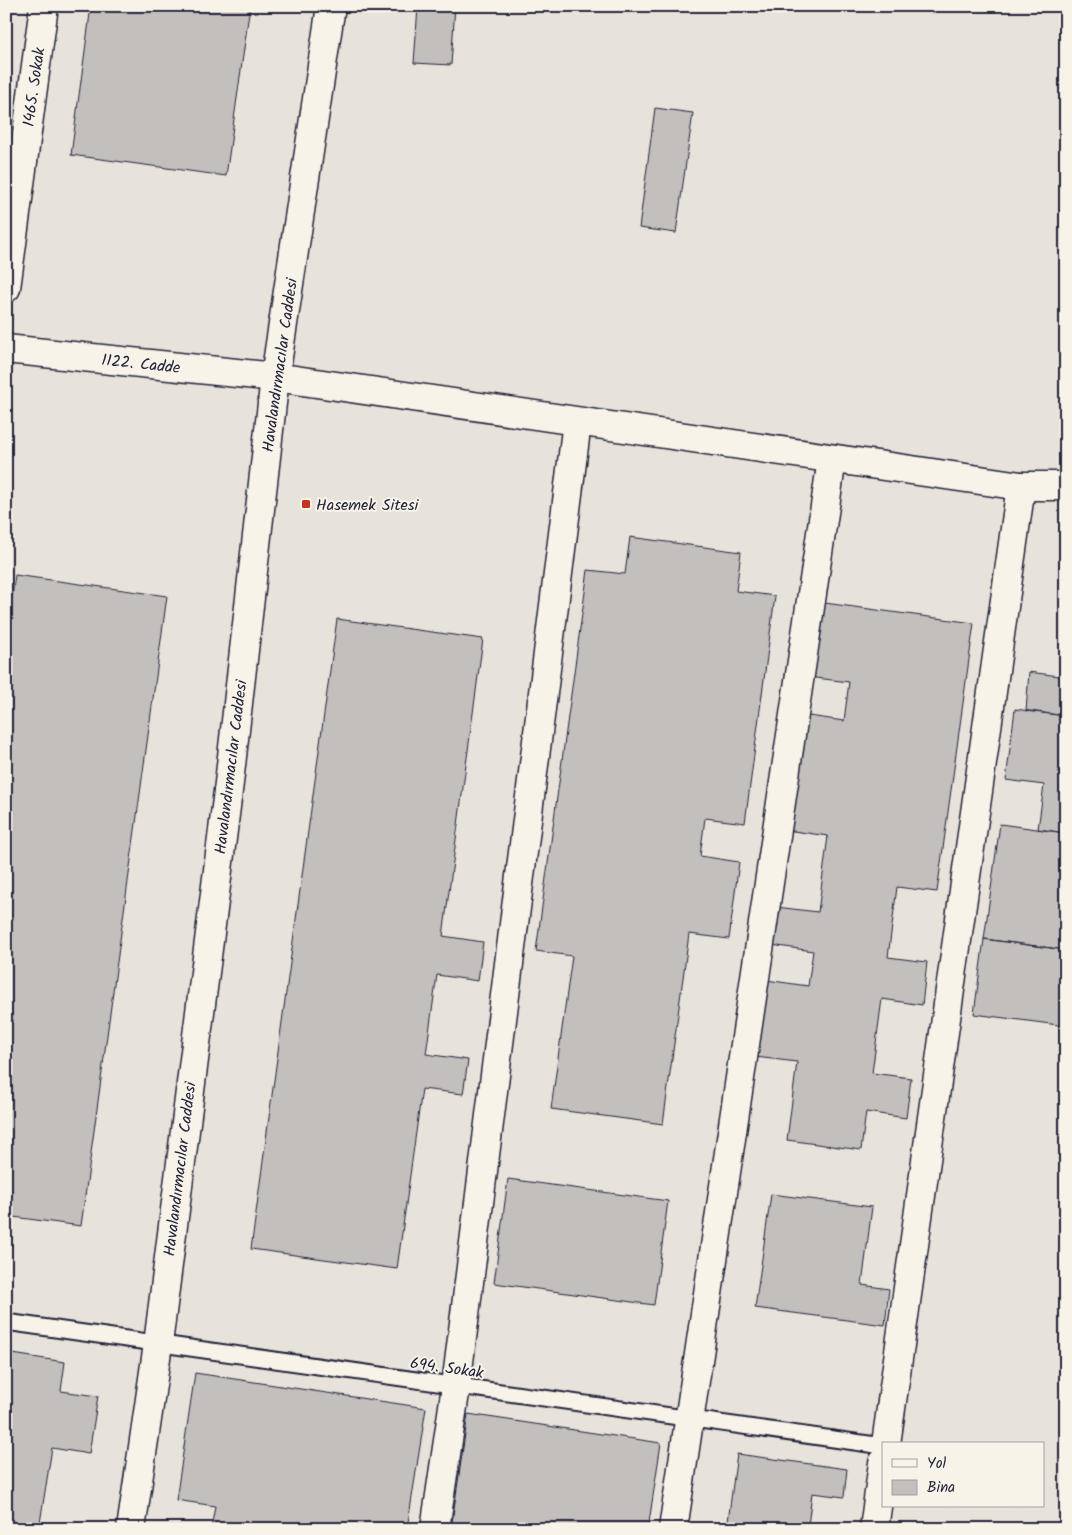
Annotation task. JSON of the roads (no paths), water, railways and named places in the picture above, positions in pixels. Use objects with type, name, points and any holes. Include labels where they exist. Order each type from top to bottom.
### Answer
[{"type":"street","name":"1465. Sokak","points":[[6,288],[44,6]]},
{"type":"street","name":"Havalandırmacılar Caddesi","points":[[131,1529],[158,1344],[229,783],[275,377],[331,6]]},
{"type":"street","name":"1122. Cadde","points":[[6,348],[275,377],[1021,486],[1066,486]]},
{"type":"street","points":[[435,1529],[456,1386],[577,422]]},
{"type":"street","points":[[672,1529],[832,459]]},
{"type":"street","points":[[885,1442],[1021,486]]},
{"type":"street","points":[[874,1529],[882,1470]]},
{"type":"lane","name":"694. Sokak","points":[[6,1322],[882,1445]]},
{"type":"place","name":"Hasemek Sitesi","points":[[306,504]]}]
